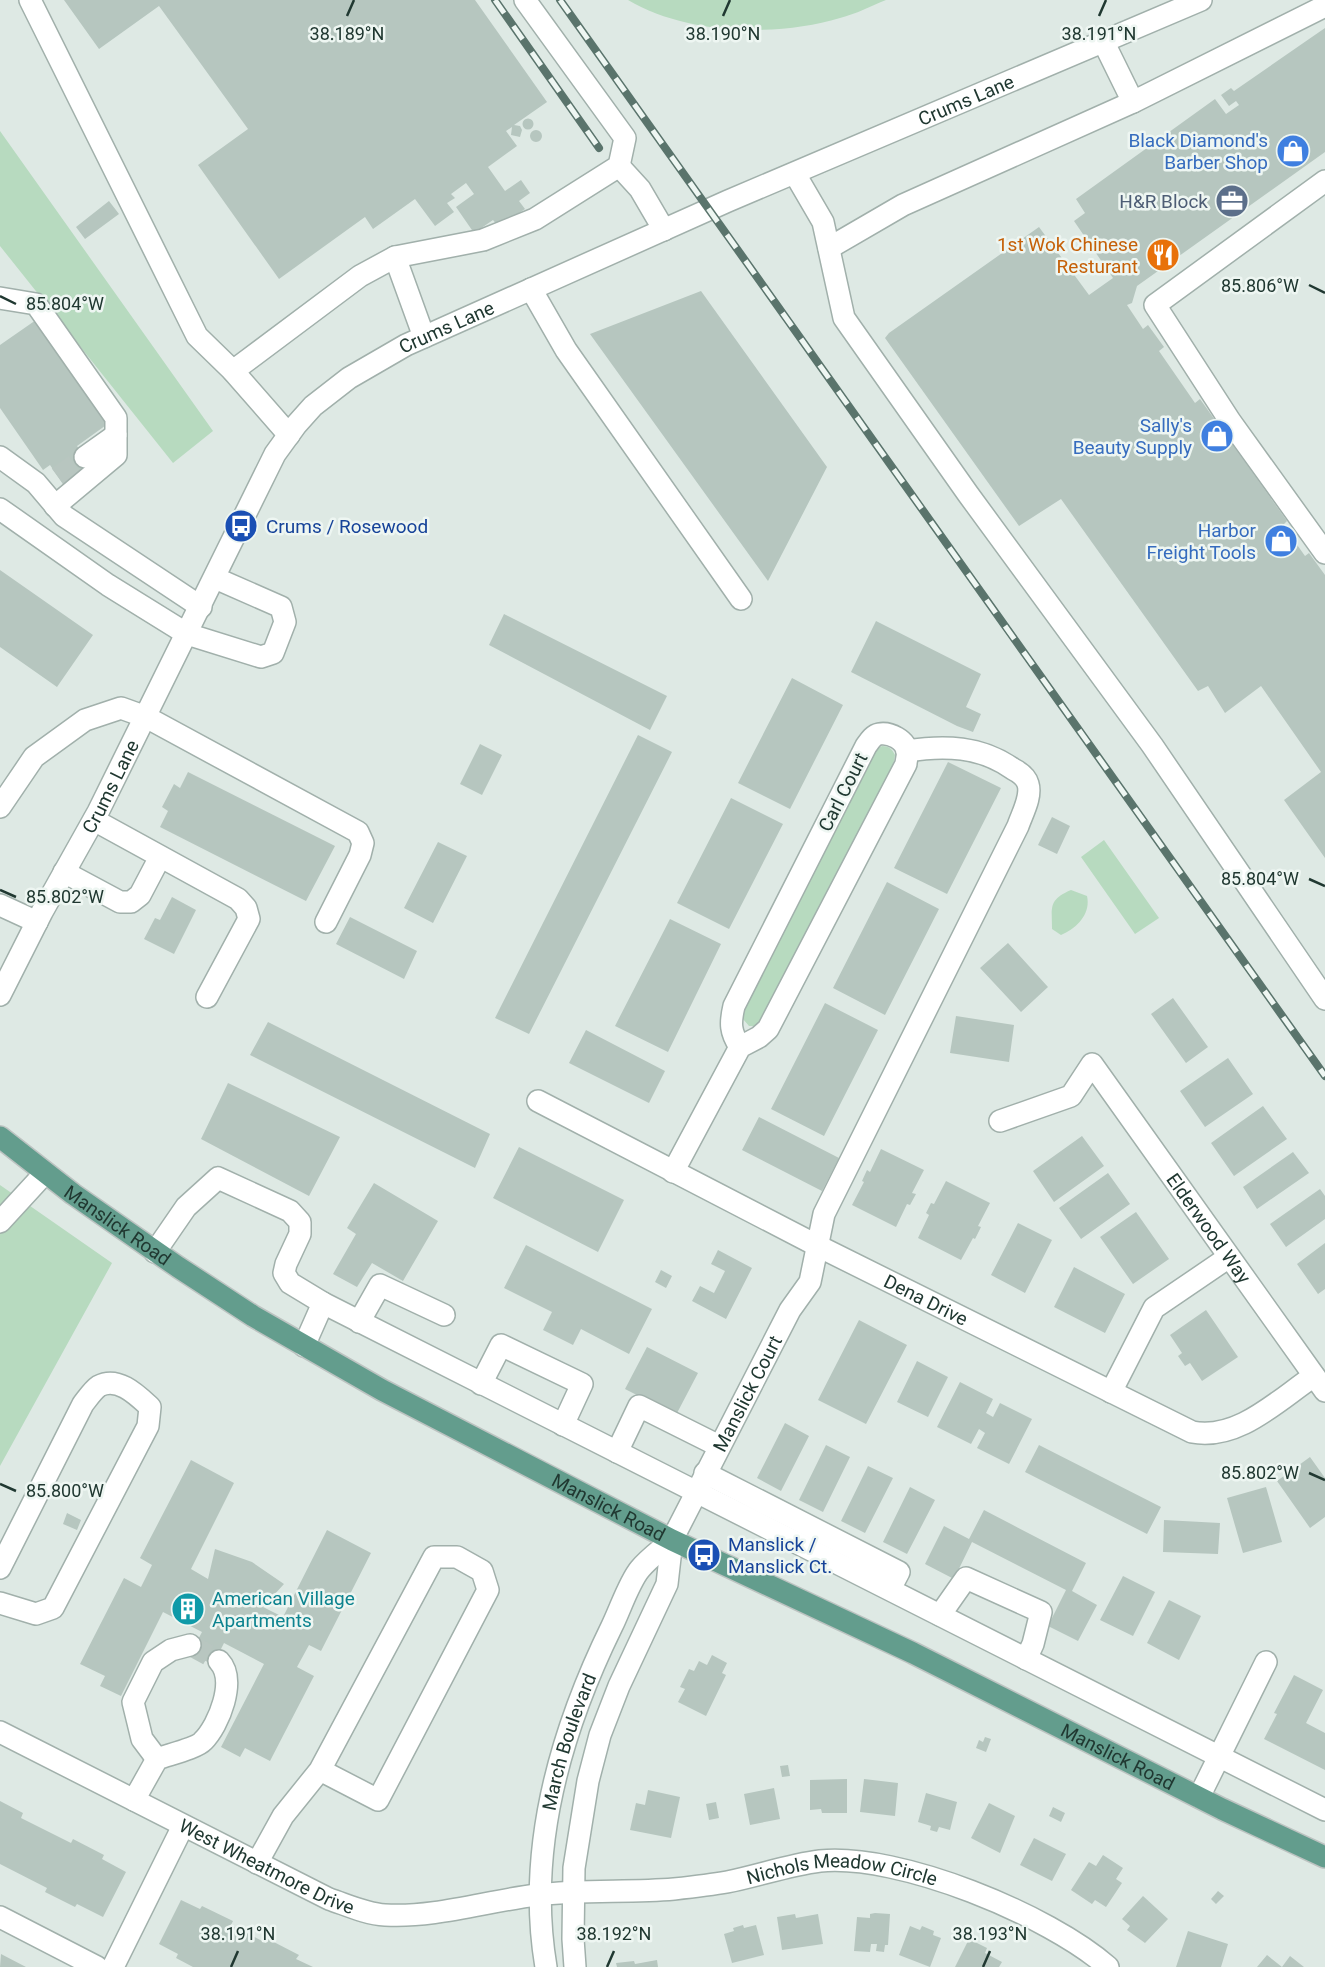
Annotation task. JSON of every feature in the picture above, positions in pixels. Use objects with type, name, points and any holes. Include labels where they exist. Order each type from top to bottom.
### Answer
[{"type":"main road","name":"Manslick Road","points":[[0,1137],[155,1252],[253,1316],[394,1396],[672,1540],[963,1677],[1199,1797],[1325,1857]]},
{"type":"street","points":[[30,0],[197,336],[233,371],[289,435]]},
{"type":"street","points":[[233,371],[360,276],[395,257],[483,240],[535,219],[619,166],[625,138],[525,0]]},
{"type":"street","name":"Crums Lane","points":[[0,995],[94,820],[275,454],[313,406],[348,378],[424,337],[664,230],[1201,0]]},
{"type":"street","points":[[829,248],[903,205],[1133,102],[1325,6]]},
{"type":"street","points":[[1104,43],[1133,102]]},
{"type":"street","points":[[619,166],[640,189],[664,230]]},
{"type":"street","points":[[795,174],[823,222],[844,318],[968,494],[1152,745],[1325,999]]},
{"type":"street","points":[[1325,181],[1154,305],[1230,421],[1325,554]]},
{"type":"street","points":[[395,257],[424,337]]},
{"type":"street","points":[[531,289],[566,350],[741,599]]},
{"type":"street","points":[[0,298],[36,304],[116,418],[116,455],[55,506]]},
{"type":"street","points":[[85,457],[116,435]]},
{"type":"street","points":[[0,457],[49,483],[55,506],[64,516],[201,607]]},
{"type":"street","points":[[0,509],[108,585],[187,634],[261,657],[273,653],[285,622],[281,607],[215,578]]},
{"type":"street","points":[[0,807],[34,757],[85,720],[121,708],[146,717],[358,832],[363,844],[360,855],[326,922]]},
{"type":"street","name":"Carl Court","points":[[740,1047],[732,1035],[730,1023],[734,1006],[866,746],[871,738],[879,734],[895,736],[902,741],[907,751]]},
{"type":"street","name":"Manslick Court","points":[[672,1540],[789,1310],[810,1282],[824,1214],[1018,826],[1029,795],[1028,782],[1021,774],[1003,762],[974,750],[956,748],[907,751]]},
{"type":"street","points":[[673,1172],[740,1047],[768,1029],[906,764],[907,751]]},
{"type":"street","points":[[94,820],[238,899],[246,908],[249,919],[207,997]]},
{"type":"street","points":[[64,872],[120,902],[131,902],[140,895],[160,856]]},
{"type":"street","points":[[0,905],[37,922]]},
{"type":"street","name":"Elderwood Way","points":[[1000,1121],[1071,1096],[1092,1064],[1320,1383]]},
{"type":"street","name":"Dena Drive","points":[[538,1101],[816,1245],[1192,1432],[1214,1434],[1230,1430],[1320,1383]]},
{"type":"street","points":[[0,1222],[45,1173]]},
{"type":"street","points":[[155,1252],[186,1207],[218,1178],[290,1211],[300,1222],[300,1234],[284,1273],[290,1283],[323,1303],[617,1452],[700,1482],[724,1508],[890,1589],[1325,1810]]},
{"type":"street","points":[[1111,1392],[1154,1308],[1229,1257]]},
{"type":"street","points":[[359,1322],[380,1285],[444,1315]]},
{"type":"street","points":[[304,1346],[323,1303]]},
{"type":"street","points":[[481,1384],[500,1345],[582,1384],[563,1425]]},
{"type":"street","points":[[0,1568],[83,1404],[97,1387],[111,1383],[133,1391],[150,1407],[148,1426],[52,1608],[36,1614],[0,1604]]},
{"type":"street","points":[[617,1452],[639,1406],[719,1446]]},
{"type":"street","points":[[575,1967],[555,1893],[574,1868],[588,1781],[600,1735],[619,1686],[667,1584],[672,1540]]},
{"type":"street","name":"March Boulevard","points":[[546,1967],[555,1893],[547,1814],[563,1744],[582,1690],[639,1570],[672,1540]]},
{"type":"street","points":[[257,1863],[283,1816],[320,1770],[434,1558],[457,1558],[482,1571],[488,1590],[378,1800],[320,1770]]},
{"type":"street","points":[[940,1615],[966,1578],[1041,1612],[1033,1644],[1026,1659]]},
{"type":"street","points":[[157,1759],[142,1740],[133,1702],[153,1662],[171,1650],[190,1645]]},
{"type":"street","points":[[134,1800],[157,1759],[202,1743],[220,1714],[228,1688],[225,1667],[219,1661]]},
{"type":"street","points":[[1199,1797],[1266,1662]]},
{"type":"street","name":"West Wheatmore Drive","points":[[0,1732],[329,1899],[367,1912],[383,1916],[417,1915],[555,1893]]},
{"type":"street","points":[[113,1967],[183,1826]]},
{"type":"street","name":"Nichols Meadow Circle","points":[[555,1893],[673,1889],[728,1882],[784,1867],[822,1861],[855,1862],[909,1872],[988,1898],[1056,1930],[1088,1950],[1108,1967]]},
{"type":"street","points":[[0,1917],[97,1967]]},
{"type":"green space","points":[[628,0],[886,0],[852,14],[815,24],[760,30],[704,26],[677,20],[651,12]]},
{"type":"green space","points":[[0,131],[213,431],[173,463],[0,246]]},
{"type":"green space","points":[[882,746],[888,747],[894,753],[893,766],[764,1019],[758,1026],[749,1026],[743,1019],[743,1010],[875,750]]},
{"type":"green space","points":[[1104,840],[1159,918],[1135,934],[1081,857]]},
{"type":"green space","points":[[1071,890],[1087,896],[1087,909],[1082,920],[1061,935],[1052,929],[1053,905],[1058,897]]},
{"type":"green space","points":[[0,1185],[112,1263],[0,1466]]},
{"type":"building","points":[[64,0],[475,0],[547,102],[514,125],[520,126],[522,130],[520,137],[511,135],[512,127],[506,131],[517,146],[488,167],[505,191],[521,180],[530,193],[519,201],[525,209],[499,227],[493,220],[474,233],[456,207],[474,194],[466,183],[451,194],[455,198],[447,203],[454,212],[435,226],[415,199],[373,229],[365,217],[279,279],[198,165],[248,129],[159,6],[99,49]]},
{"type":"building","points":[[1325,28],[1325,152],[1137,286],[1132,303],[1127,305],[1143,329],[1148,325],[1164,347],[1159,351],[1195,403],[1200,399],[1287,521],[1283,525],[1305,556],[1309,553],[1325,575],[1325,858],[1284,800],[1321,772],[1261,686],[1225,713],[1208,686],[1198,691],[1061,499],[1019,526],[885,338],[1039,227],[1089,295],[1113,278],[1074,221],[1085,213],[1076,199],[1215,99],[1226,114],[1239,105],[1236,101],[1229,106],[1221,95],[1231,88],[1234,91]]},
{"type":"building","points":[[528,118],[534,124],[528,130],[522,124]]},
{"type":"building","points":[[536,130],[542,136],[536,142],[530,136]]},
{"type":"building","points":[[109,201],[119,214],[85,239],[76,227]]},
{"type":"building","points":[[701,291],[827,467],[768,581],[590,334]]},
{"type":"building","points":[[36,320],[109,423],[77,446],[92,468],[65,487],[50,465],[43,470],[0,408],[0,345]]},
{"type":"building","points":[[0,570],[93,635],[57,687],[0,647]]},
{"type":"building","points":[[504,614],[667,696],[650,730],[489,645]]},
{"type":"building","points":[[876,621],[981,674],[966,707],[981,714],[973,732],[851,672]]},
{"type":"building","points":[[792,678],[843,705],[790,809],[738,783]]},
{"type":"building","points":[[638,735],[672,752],[529,1034],[495,1018]]},
{"type":"building","points":[[480,744],[502,755],[482,795],[460,784]]},
{"type":"building","points":[[948,762],[1001,788],[947,894],[894,868]]},
{"type":"building","points":[[188,772],[335,846],[306,901],[160,827],[168,811],[162,807],[174,784],[180,788]]},
{"type":"building","points":[[731,798],[783,824],[729,929],[677,903]]},
{"type":"building","points":[[1052,817],[1070,826],[1057,854],[1038,845]]},
{"type":"building","points":[[438,842],[467,856],[433,923],[404,908]]},
{"type":"building","points":[[887,882],[939,909],[885,1015],[833,988]]},
{"type":"building","points":[[172,897],[196,910],[174,954],[144,939],[155,918],[160,920]]},
{"type":"building","points":[[350,917],[417,951],[404,979],[336,944]]},
{"type":"building","points":[[670,919],[721,944],[668,1052],[615,1026]]},
{"type":"building","points":[[1008,943],[1048,987],[1021,1012],[980,968]]},
{"type":"building","points":[[1173,998],[1208,1047],[1186,1063],[1151,1014]]},
{"type":"building","points":[[825,1003],[878,1030],[824,1136],[771,1109]]},
{"type":"building","points":[[956,1016],[1014,1025],[1009,1062],[950,1053]]},
{"type":"building","points":[[268,1022],[490,1134],[475,1168],[250,1055]]},
{"type":"building","points":[[586,1030],[665,1071],[649,1103],[569,1063]]},
{"type":"building","points":[[1228,1058],[1253,1094],[1205,1127],[1180,1091]]},
{"type":"building","points":[[228,1083],[340,1137],[309,1196],[201,1139]]},
{"type":"building","points":[[1263,1106],[1287,1139],[1234,1176],[1211,1143]]},
{"type":"building","points":[[759,1117],[839,1158],[822,1191],[742,1150]]},
{"type":"building","points":[[1082,1136],[1104,1166],[1054,1202],[1033,1171]]},
{"type":"building","points":[[519,1147],[624,1200],[598,1252],[493,1198]]},
{"type":"building","points":[[881,1149],[924,1170],[912,1193],[916,1194],[910,1205],[907,1204],[896,1227],[852,1205],[867,1170],[870,1172]]},
{"type":"building","points":[[1293,1152],[1309,1173],[1257,1209],[1243,1187]]},
{"type":"building","points":[[1108,1173],[1130,1204],[1081,1239],[1059,1208]]},
{"type":"building","points":[[946,1181],[990,1203],[978,1226],[981,1227],[975,1239],[973,1238],[961,1260],[918,1238],[929,1215],[926,1213]]},
{"type":"building","points":[[374,1183],[438,1221],[403,1281],[372,1263],[357,1287],[333,1274],[356,1234],[347,1228]]},
{"type":"building","points":[[1320,1189],[1325,1196],[1325,1219],[1286,1247],[1270,1224]]},
{"type":"building","points":[[1136,1212],[1169,1259],[1133,1284],[1100,1237]]},
{"type":"building","points":[[1018,1223],[1052,1240],[1025,1293],[991,1275]]},
{"type":"building","points":[[1325,1243],[1325,1289],[1318,1294],[1297,1264]]},
{"type":"building","points":[[526,1245],[652,1309],[629,1354],[581,1329],[573,1345],[543,1330],[552,1312],[504,1288]]},
{"type":"building","points":[[718,1250],[752,1268],[726,1319],[692,1301],[700,1286],[714,1293],[725,1271],[711,1264]]},
{"type":"building","points":[[1074,1267],[1125,1294],[1105,1333],[1054,1307]]},
{"type":"building","points":[[661,1270],[672,1276],[666,1288],[655,1282]]},
{"type":"building","points":[[1206,1310],[1238,1357],[1202,1381],[1190,1363],[1185,1366],[1178,1356],[1182,1353],[1170,1335]]},
{"type":"building","points":[[859,1320],[907,1345],[866,1424],[818,1400]]},
{"type":"building","points":[[647,1347],[698,1373],[676,1415],[625,1389]]},
{"type":"building","points":[[917,1361],[948,1377],[928,1417],[897,1402]]},
{"type":"building","points":[[960,1382],[993,1399],[986,1413],[993,1417],[1000,1403],[1032,1419],[1009,1464],[977,1448],[985,1433],[979,1429],[971,1444],[937,1427]]},
{"type":"building","points":[[785,1423],[809,1436],[781,1491],[757,1478]]},
{"type":"building","points":[[826,1445],[850,1457],[823,1512],[799,1500]]},
{"type":"building","points":[[1039,1445],[1161,1507],[1147,1534],[1025,1472]]},
{"type":"building","points":[[1310,1457],[1325,1478],[1325,1517],[1310,1528],[1277,1481]]},
{"type":"building","name":"American Village Apartments","points":[[191,1460],[234,1483],[191,1569],[208,1579],[215,1549],[252,1562],[284,1584],[263,1607],[283,1617],[327,1530],[371,1553],[321,1651],[309,1645],[297,1667],[314,1676],[270,1761],[245,1748],[240,1757],[221,1747],[264,1664],[224,1643],[213,1665],[191,1653],[202,1632],[163,1612],[121,1696],[100,1686],[105,1676],[80,1664],[124,1578],[141,1587],[152,1565],[140,1558]]},
{"type":"building","points":[[868,1466],[893,1478],[865,1533],[841,1521]]},
{"type":"building","points":[[910,1487],[935,1500],[907,1554],[883,1542]]},
{"type":"building","points":[[1266,1487],[1282,1542],[1243,1553],[1227,1498]]},
{"type":"building","points":[[984,1510],[1086,1563],[1072,1591],[1097,1605],[1078,1641],[1048,1626],[1066,1590],[972,1542],[954,1579],[925,1564],[944,1526],[969,1539]]},
{"type":"building","points":[[67,1513],[81,1520],[77,1530],[63,1524]]},
{"type":"building","points":[[1164,1520],[1220,1523],[1218,1554],[1163,1552]]},
{"type":"building","points":[[1123,1576],[1155,1592],[1133,1636],[1100,1620]]},
{"type":"building","points":[[1169,1600],[1201,1616],[1179,1660],[1147,1643]]},
{"type":"building","points":[[712,1655],[727,1663],[722,1673],[726,1675],[706,1716],[678,1702],[685,1689],[680,1687],[689,1669],[694,1671],[699,1661],[707,1665]]},
{"type":"building","points":[[1294,1675],[1323,1690],[1306,1723],[1325,1733],[1325,1770],[1264,1739]]},
{"type":"building","points":[[985,1737],[991,1739],[986,1752],[976,1748],[979,1740],[983,1742]]},
{"type":"building","points":[[788,1765],[790,1776],[782,1777],[780,1766]]},
{"type":"building","points":[[847,1779],[847,1813],[810,1810],[810,1780]]},
{"type":"building","points":[[864,1779],[898,1783],[895,1816],[860,1812]]},
{"type":"building","points":[[774,1788],[780,1819],[750,1825],[744,1794]]},
{"type":"building","points":[[648,1790],[680,1797],[671,1838],[630,1830],[636,1803],[645,1805]]},
{"type":"building","points":[[926,1793],[957,1802],[950,1830],[939,1827],[937,1832],[930,1830],[931,1826],[918,1822]]},
{"type":"building","points":[[0,1801],[23,1813],[21,1818],[71,1843],[73,1839],[104,1855],[102,1859],[126,1872],[103,1917],[45,1892],[47,1888],[0,1864]]},
{"type":"building","points":[[716,1802],[719,1818],[709,1820],[706,1804]]},
{"type":"building","points":[[989,1803],[1015,1816],[1000,1853],[971,1838]]},
{"type":"building","points":[[1053,1807],[1065,1813],[1061,1822],[1049,1816]]},
{"type":"building","points":[[1034,1838],[1066,1854],[1052,1881],[1020,1865]]},
{"type":"building","points":[[1103,1855],[1123,1868],[1116,1879],[1122,1883],[1106,1907],[1095,1900],[1092,1904],[1071,1890],[1089,1862],[1096,1866]]},
{"type":"building","points":[[1218,1891],[1224,1896],[1216,1904],[1211,1899]]},
{"type":"building","points":[[1143,1896],[1168,1919],[1145,1943],[1127,1930],[1130,1926],[1122,1919]]},
{"type":"building","points":[[181,1900],[200,1909],[202,1906],[233,1921],[231,1925],[266,1943],[268,1939],[299,1955],[296,1959],[313,1967],[193,1967],[176,1958],[178,1954],[159,1944]]},
{"type":"building","points":[[795,1914],[796,1918],[818,1914],[823,1944],[782,1950],[777,1917]]},
{"type":"building","points":[[870,1914],[890,1914],[888,1945],[885,1945],[884,1952],[876,1951],[877,1944],[871,1944],[870,1952],[854,1951],[857,1917],[870,1918]]},
{"type":"building","points":[[743,1925],[744,1928],[756,1925],[764,1955],[732,1963],[724,1934]]},
{"type":"building","points":[[910,1926],[920,1930],[922,1926],[934,1931],[933,1935],[941,1938],[930,1967],[899,1955]]},
{"type":"building","points":[[1188,1931],[1228,1944],[1221,1967],[1176,1967]]},
{"type":"building","points":[[969,1939],[987,1948],[985,1953],[1002,1962],[999,1967],[955,1967]]},
{"type":"building","points":[[1,1954],[26,1967],[0,1967]]},
{"type":"building","points":[[1267,1955],[1282,1967],[1257,1967]]},
{"type":"building","points":[[1290,1956],[1304,1967],[1282,1967]]},
{"type":"building","points":[[657,1960],[658,1967],[617,1967],[616,1963],[634,1961],[635,1964]]},
{"type":"tunnel","points":[[58,477],[85,457]]},
{"type":"tunnel","points":[[190,1645],[219,1661]]},
{"type":"railway","points":[[495,0],[599,148]]},
{"type":"railway","points":[[560,0],[1325,1076]]},
{"type":"place","name":"Black Diamond's Barber Shop","points":[[1293,151]]},
{"type":"place","name":"H&R Block","points":[[1232,201]]},
{"type":"place","name":"1st Wok Chinese Resturant","points":[[1163,255]]},
{"type":"place","name":"Sally's Beauty Supply","points":[[1217,436]]},
{"type":"place","name":"Crums / Rosewood","points":[[241,526]]},
{"type":"place","name":"Harbor Freight Tools","points":[[1281,541]]},
{"type":"place","name":"Manslick / Manslick Ct.","points":[[704,1555]]},
{"type":"place","name":"American Village Apartments","points":[[188,1609]]}]
